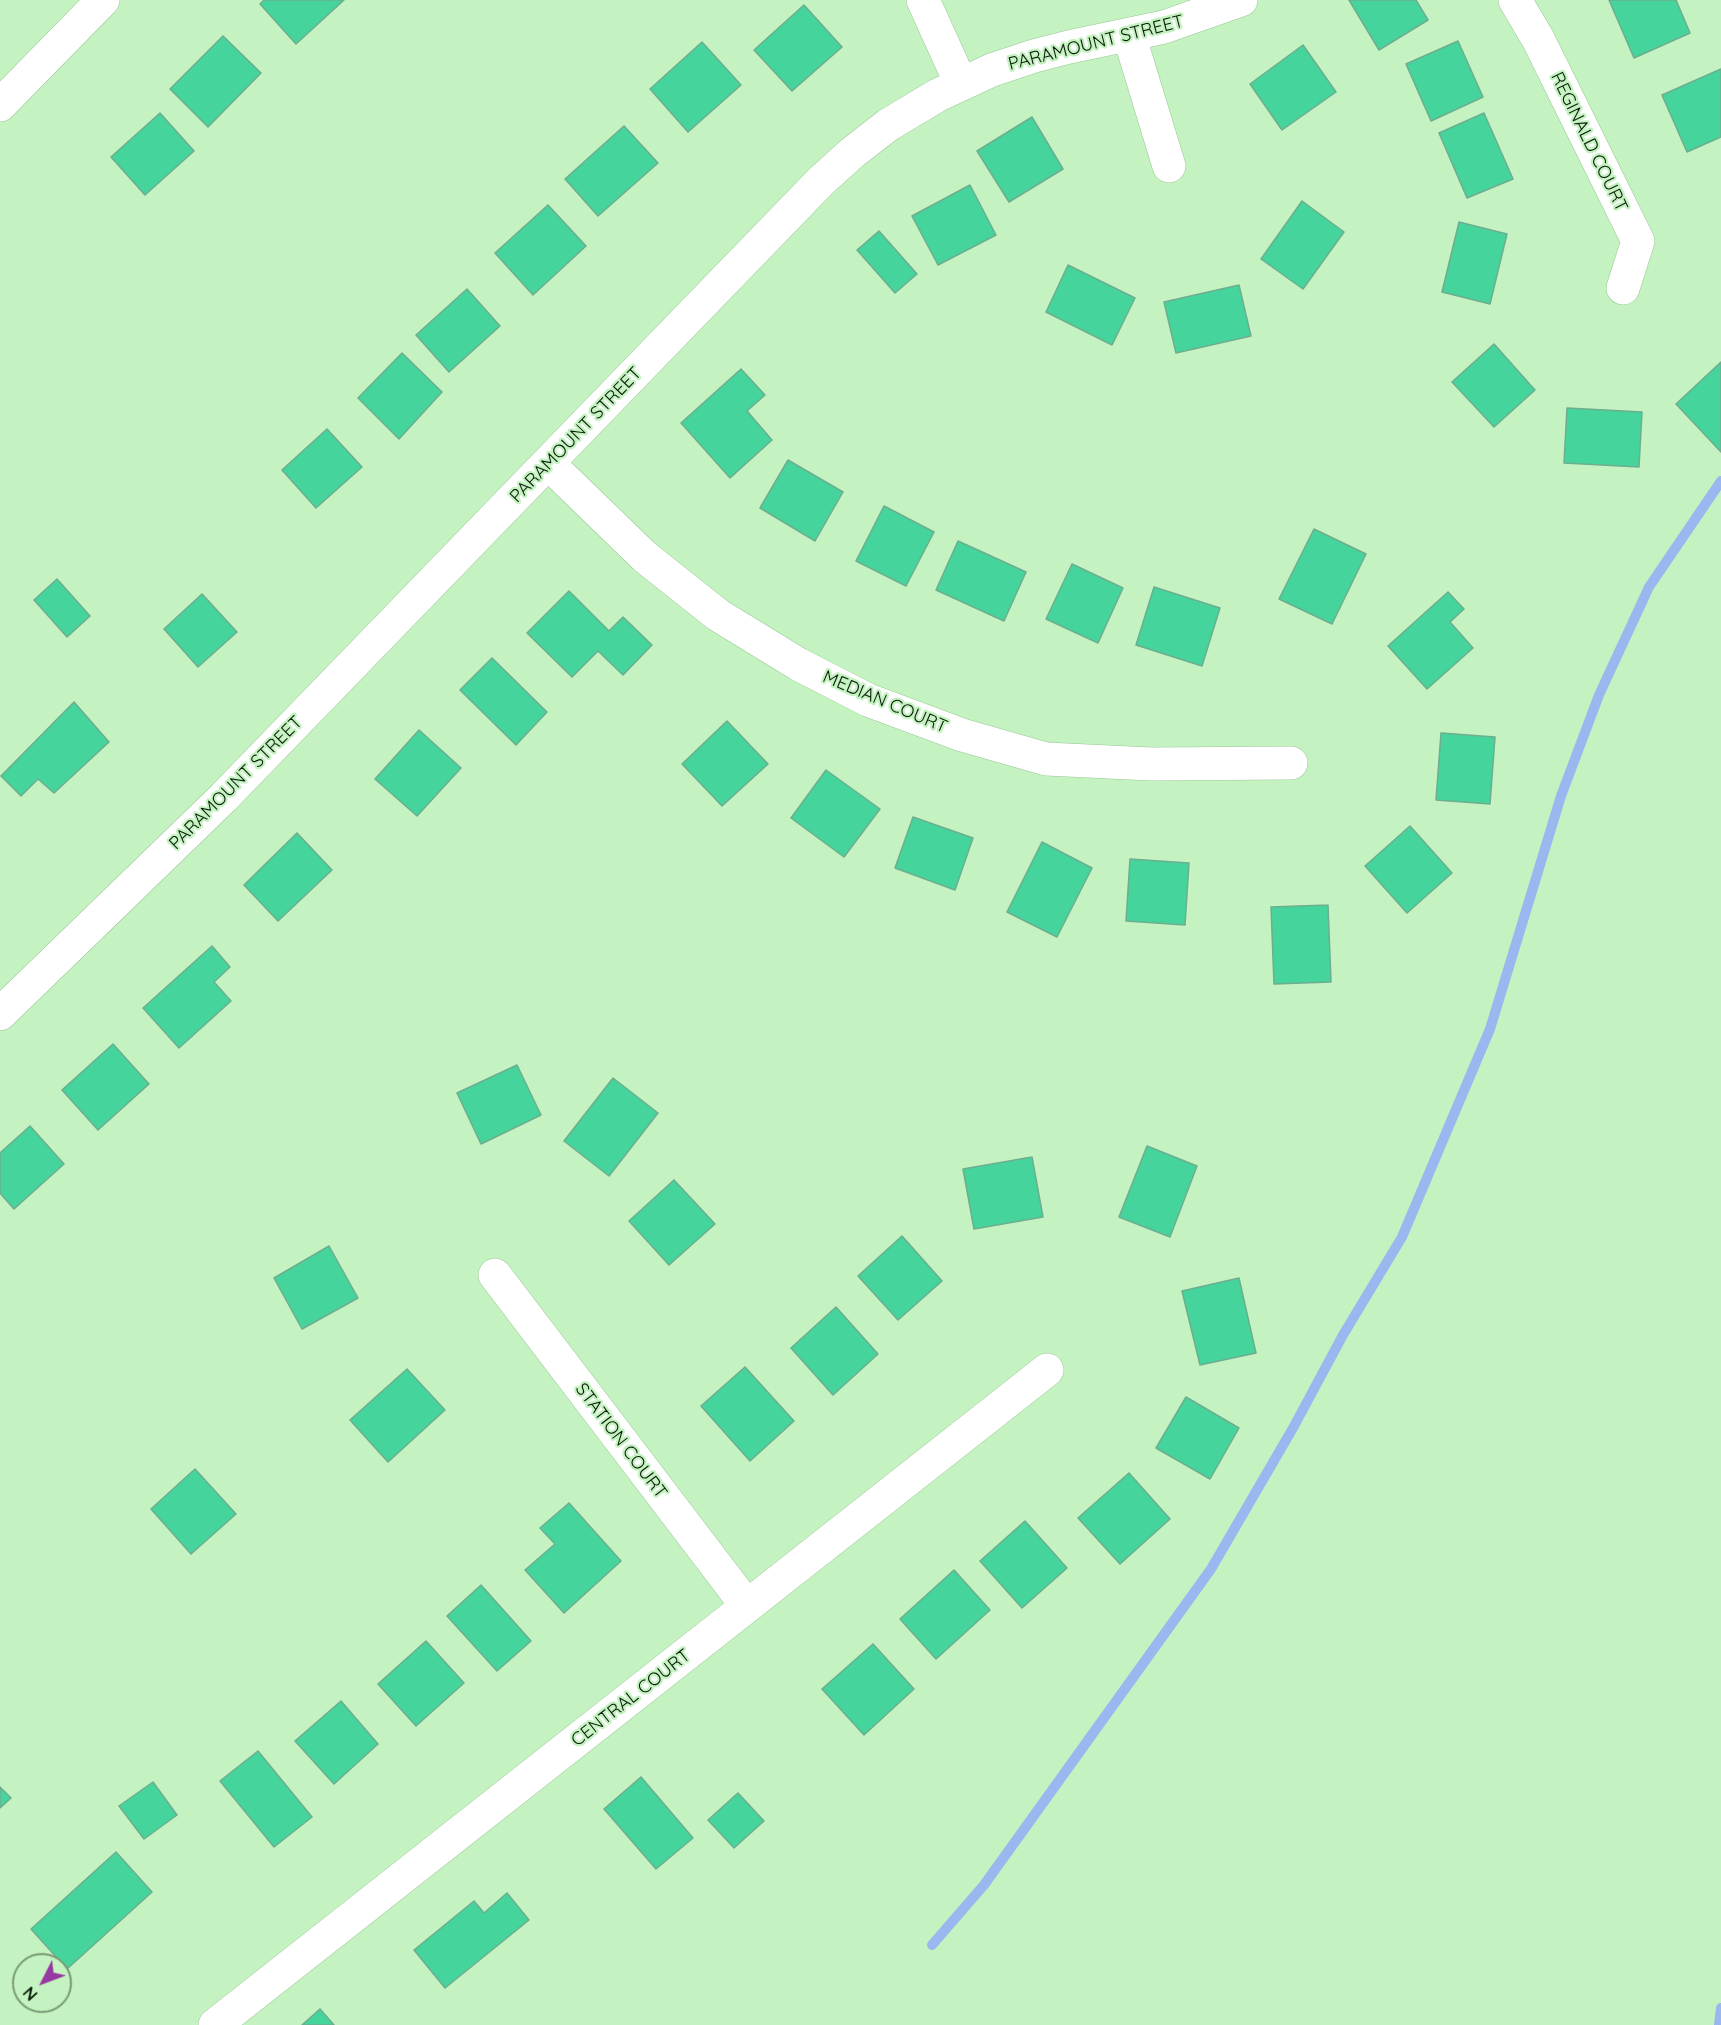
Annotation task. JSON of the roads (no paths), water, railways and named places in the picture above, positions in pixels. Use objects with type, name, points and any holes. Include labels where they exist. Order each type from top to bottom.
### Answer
[{"type":"street","points":[[0,105],[103,0]]},
{"type":"street","points":[[923,0],[961,84]]},
{"type":"street","name":"PARAMOUNT STREET","points":[[0,1014],[223,798],[821,181],[852,153],[888,125],[961,84],[1034,56],[1164,27],[1241,0]]},
{"type":"street","name":"REGINALD COURT","points":[[1515,0],[1538,39],[1638,241],[1623,288]]},
{"type":"street","points":[[1129,35],[1169,166]]},
{"type":"street","name":"MEDIAN COURT","points":[[548,463],[645,557],[718,615],[798,664],[868,700],[962,735],[1046,759],[1151,764],[1291,763]]},
{"type":"street","name":"STATION COURT","points":[[495,1275],[747,1606]]},
{"type":"street","name":"CENTRAL COURT","points":[[215,2025],[1047,1370]]},
{"type":"waterway","points":[[932,1945],[984,1885],[1211,1569],[1293,1428],[1343,1335],[1402,1237],[1490,1029],[1561,796],[1599,695],[1649,587],[1721,481]]},
{"type":"waterway","points":[[1719,2025],[1721,2008]]}]
